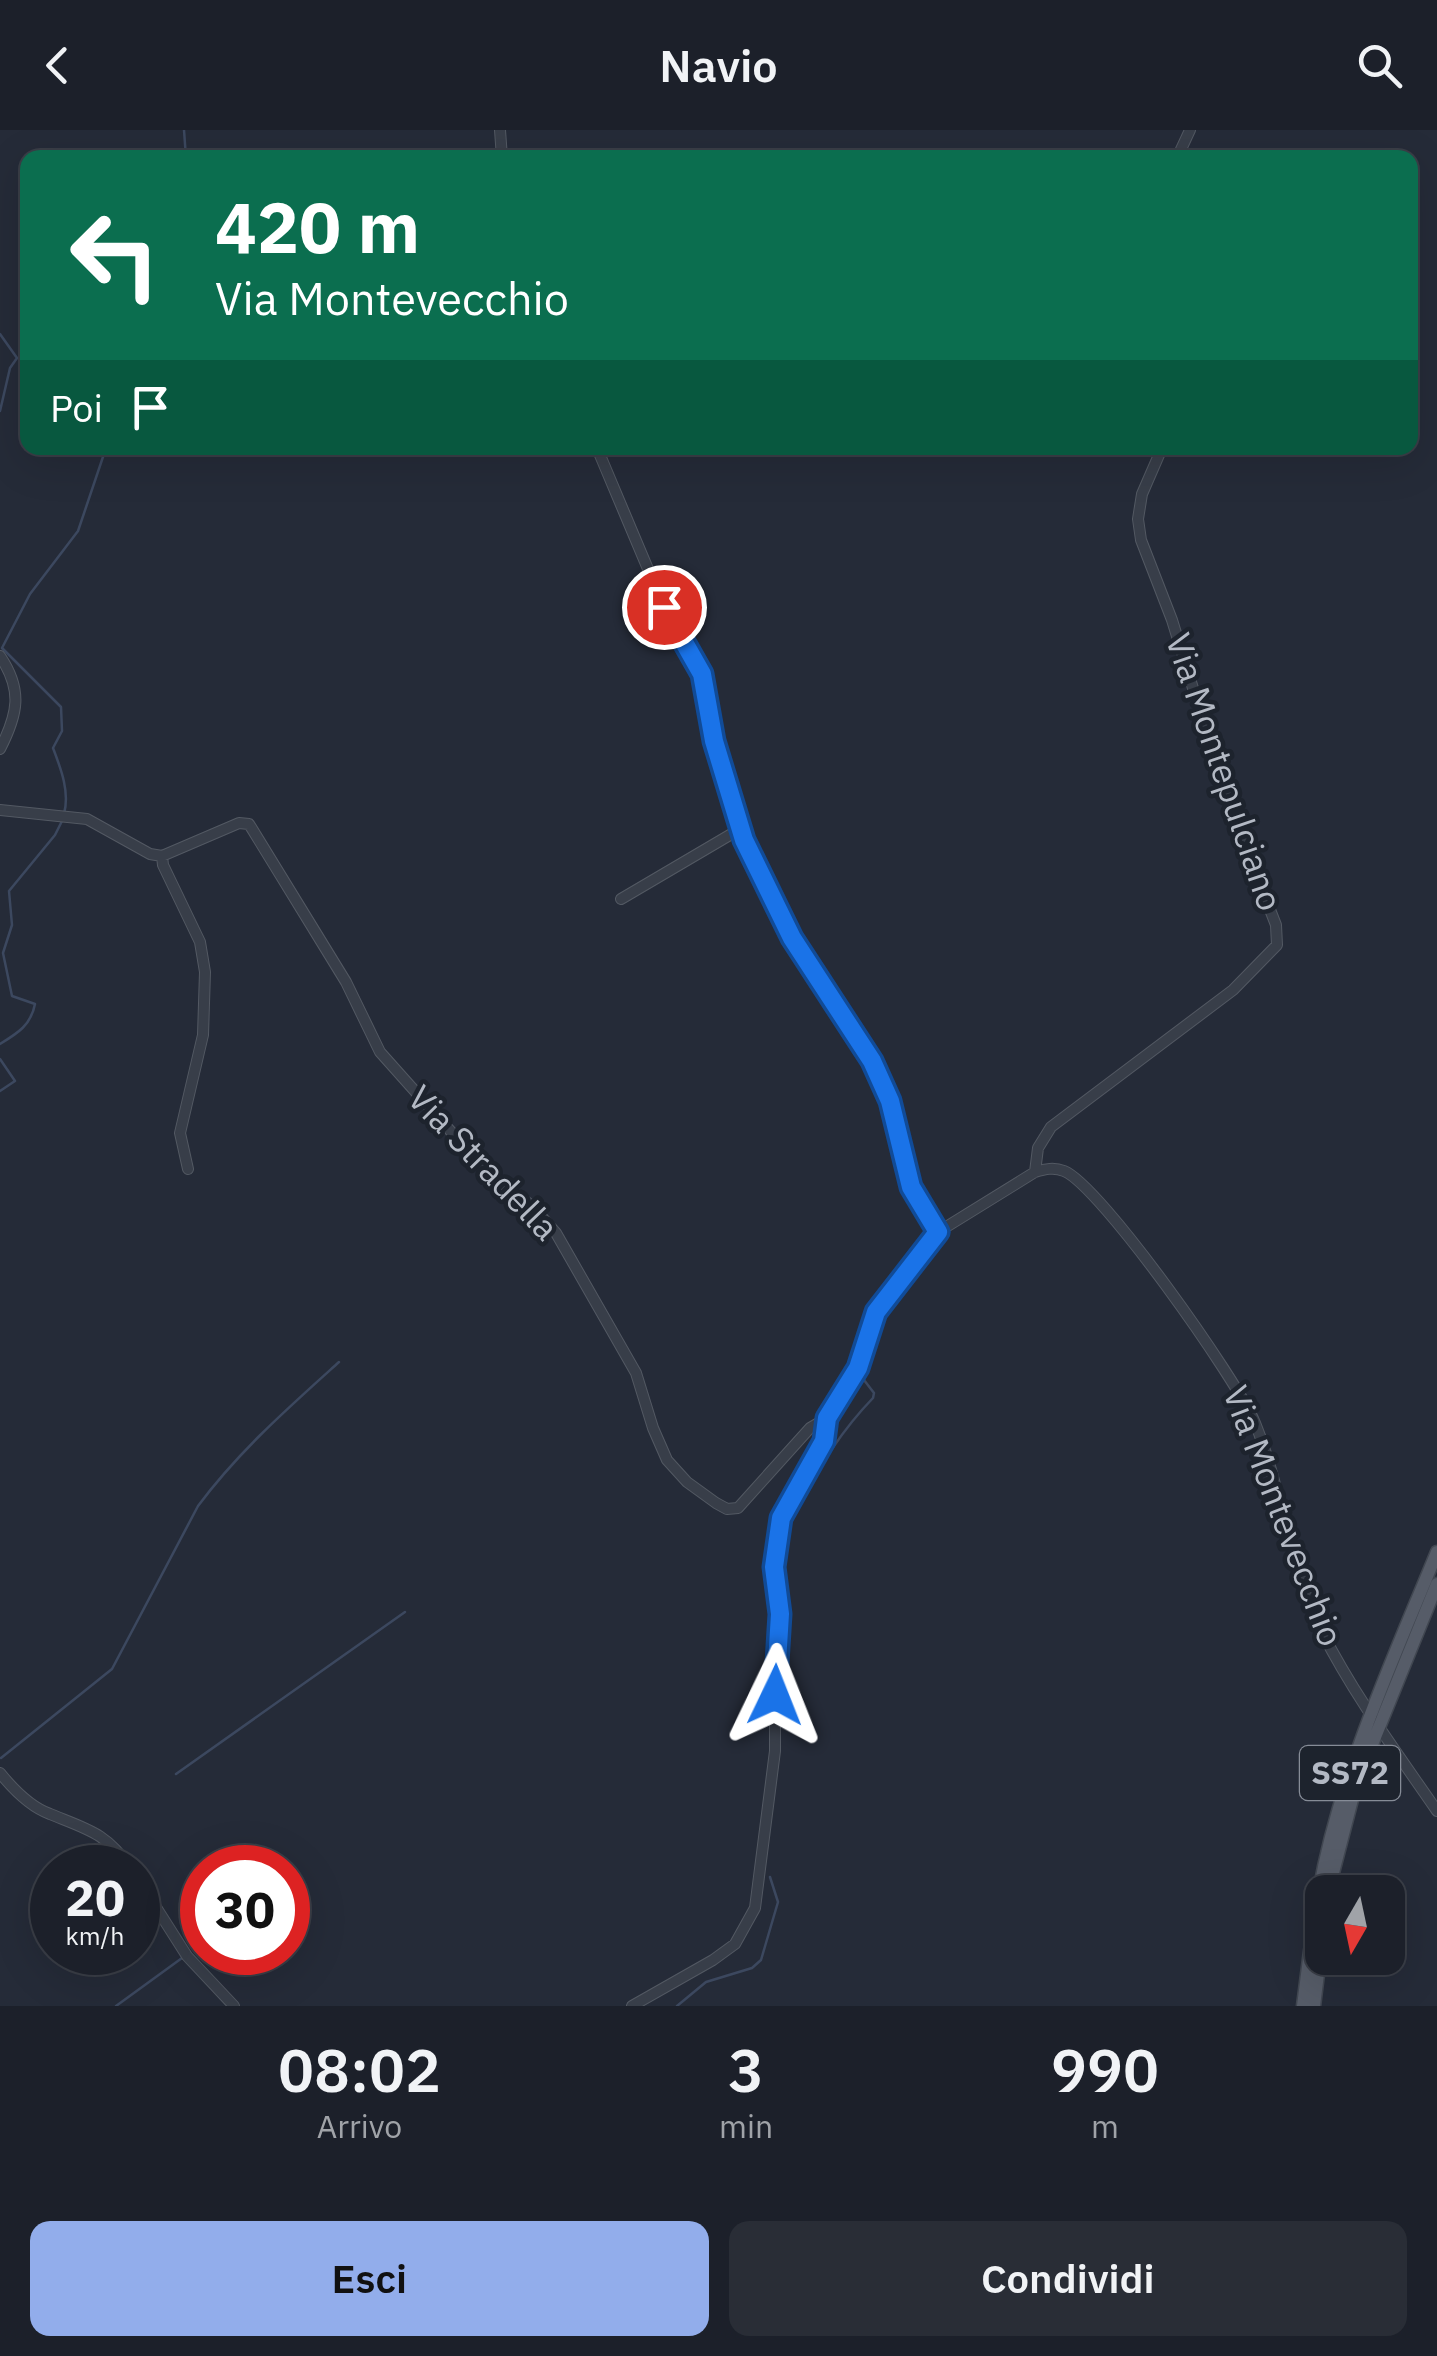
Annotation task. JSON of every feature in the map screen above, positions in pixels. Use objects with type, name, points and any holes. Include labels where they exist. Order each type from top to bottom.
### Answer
[{"type":"main road","name":"SS72","points":[[1303,2006],[1319,1890],[1350,1774],[1437,1552]]},
{"type":"main road","name":"SS72","points":[[1332,1875],[1356,1784],[1437,1584]]},
{"type":"main road","points":[[1314,2006],[1318,1975]]},
{"type":"street","points":[[600,455],[664,607],[702,674],[714,741],[740,828],[792,938],[872,1061],[890,1101],[911,1187],[938,1232]]},
{"type":"street","name":"Via Montepulciano","points":[[1035,1172],[1038,1148],[1051,1127],[1234,990],[1278,945],[1276,925],[1226,799],[1172,620],[1140,540],[1142,494],[1159,455]]},
{"type":"street","points":[[0,656],[15,683],[16,699],[0,749]]},
{"type":"street","points":[[0,810],[73,818],[103,826],[150,854],[162,856],[200,942],[205,972],[204,1035],[180,1133],[188,1170]]},
{"type":"street","name":"Via Stradella","points":[[162,856],[239,823],[249,824],[346,982],[380,1052],[487,1172],[532,1206],[556,1233],[636,1373],[652,1428],[668,1460],[687,1482],[716,1504],[738,1508],[810,1428],[827,1418]]},
{"type":"street","points":[[621,899],[740,828]]},
{"type":"street","name":"Via Montevecchio","points":[[1035,1172],[1048,1168],[1062,1170],[1090,1192],[1228,1372],[1255,1422],[1294,1562],[1320,1630],[1379,1727],[1437,1810]]},
{"type":"street","points":[[632,2006],[735,1944],[755,1908],[775,1751],[775,1667],[780,1614],[775,1543],[781,1518],[824,1441],[827,1418],[858,1368],[876,1312],[938,1232],[1035,1172]]},
{"type":"street","points":[[0,1773],[33,1804],[98,1833],[112,1845]]},
{"type":"street","points":[[160,1914],[187,1956],[234,2006]]},
{"type":"waterway","points":[[184,130],[185,150]]},
{"type":"waterway","points":[[0,334],[17,358],[10,368],[0,411]]},
{"type":"waterway","points":[[64,814],[65,789],[53,748],[62,731],[61,707],[2,648],[30,594],[78,531],[104,455]]},
{"type":"waterway","points":[[0,1044],[23,1028],[35,1004],[12,996],[3,953],[12,925],[9,891],[62,821]]},
{"type":"waterway","points":[[0,1059],[15,1081],[0,1091]]},
{"type":"waterway","points":[[877,1324],[888,1305]]},
{"type":"waterway","points":[[800,1503],[851,1422],[873,1398],[874,1393],[864,1380],[871,1341]]},
{"type":"waterway","points":[[1,1758],[112,1669],[198,1506],[247,1448],[339,1362]]},
{"type":"waterway","points":[[176,1774],[405,1612]]},
{"type":"waterway","points":[[677,2006],[706,1982],[752,1968],[761,1960],[778,1902],[770,1877]]},
{"type":"waterway","points":[[116,2006],[180,1959]]},
{"type":"route","points":[[664,607],[702,674],[714,741],[744,840],[792,938],[872,1061],[890,1101],[911,1187],[938,1232],[876,1312],[858,1368],[827,1418],[824,1441],[781,1518],[774,1567],[780,1614],[775,1695]]}]
